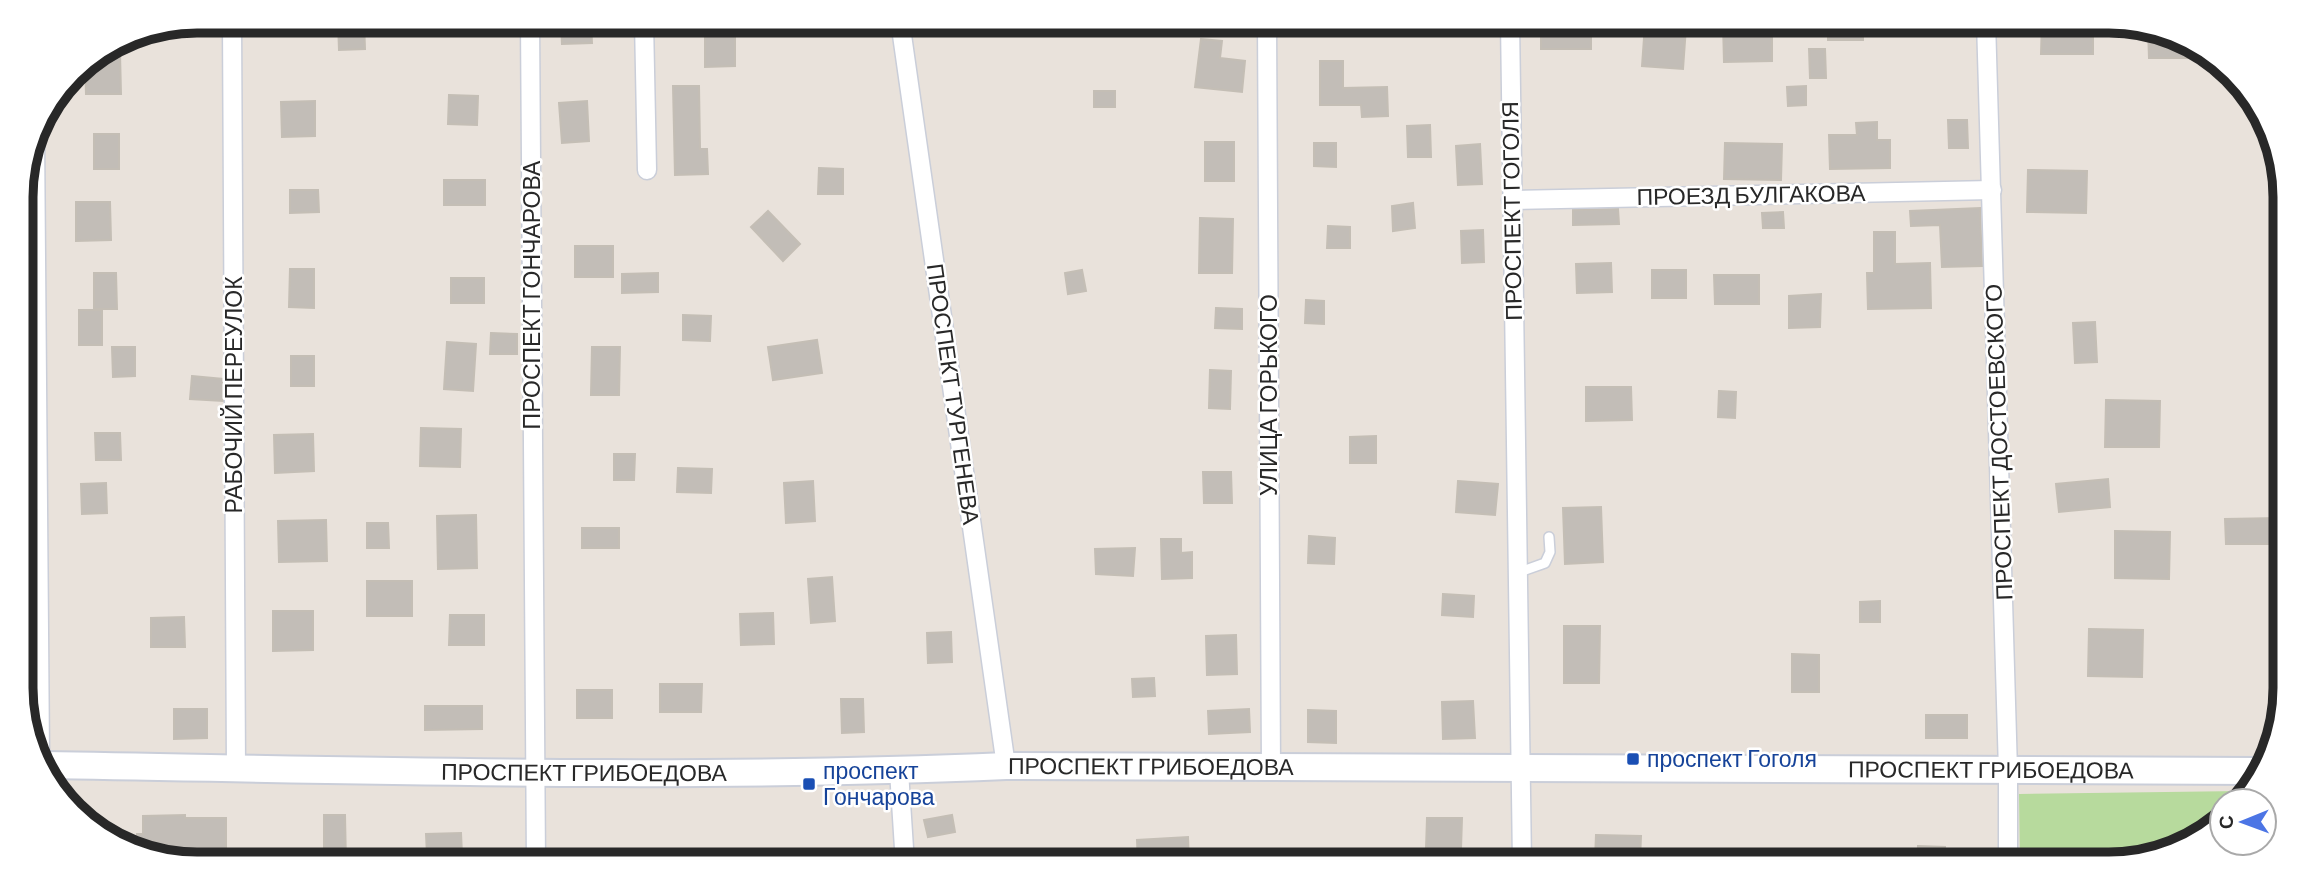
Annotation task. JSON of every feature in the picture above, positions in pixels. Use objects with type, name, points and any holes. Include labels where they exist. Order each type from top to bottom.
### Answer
[{"type":"street","name":"УЛИЦА ГОРЬКОГО","points":[[1267,33],[1271,768]]},
{"type":"street","name":"ПРОСПЕКТ ГОГОЛЯ","points":[[1510,33],[1522,851]]},
{"type":"street","name":"ПРОСПЕКТ ДОСТОЕВСКОГО","points":[[1986,33],[2008,771],[2008,851]]},
{"type":"street","name":"РАБОЧИЙ ПЕРЕУЛОК","points":[[232,34],[236,768]]},
{"type":"street","name":"ПРОСПЕКТ ГОНЧАРОВА","points":[[530,34],[536,852]]},
{"type":"street","points":[[645,34],[647,170]]},
{"type":"street","name":"ПРОСПЕКТ ТУРГЕНЕВА","points":[[902,34],[1006,766]]},
{"type":"street","points":[[35,174],[40,733]]},
{"type":"street","name":"ПРОЕЗД БУЛГАКОВА","points":[[1511,200],[1992,190]]},
{"type":"street","name":"ПРОСПЕКТ ГРИБОЕДОВА","points":[[53,765],[536,773],[899,771],[1006,766],[2250,771]]},
{"type":"street","points":[[899,771],[904,852]]},
{"type":"lane","points":[[1517,573],[1545,563],[1550,552],[1549,537]]},
{"type":"green space","points":[[2208,791],[2208,819],[2162,843],[2120,851],[2020,851],[2019,794]]},
{"type":"building","points":[[1541,33],[1591,33],[1591,49],[1541,49]]},
{"type":"building","points":[[1644,33],[1686,33],[1683,69],[1642,66]]},
{"type":"building","points":[[1723,33],[1772,33],[1772,61],[1724,62]]},
{"type":"building","points":[[1828,33],[1863,33],[1863,40],[1828,40]]},
{"type":"building","points":[[2042,33],[2093,33],[2093,54],[2041,54]]},
{"type":"building","points":[[338,34],[364,34],[365,49],[339,50]]},
{"type":"building","points":[[562,34],[592,34],[592,43],[562,44]]},
{"type":"building","points":[[705,34],[735,34],[735,66],[705,67]]},
{"type":"building","points":[[2148,38],[2187,53],[2187,58],[2149,58]]},
{"type":"building","points":[[1201,39],[1222,41],[1220,58],[1245,61],[1242,92],[1195,87]]},
{"type":"building","points":[[1809,49],[1825,49],[1826,78],[1810,78]]},
{"type":"building","points":[[120,53],[121,94],[86,94],[85,78]]},
{"type":"building","points":[[1320,61],[1343,61],[1343,88],[1387,87],[1388,116],[1362,117],[1361,105],[1320,105]]},
{"type":"building","points":[[673,86],[699,86],[700,149],[707,149],[708,174],[675,175]]},
{"type":"building","points":[[1806,86],[1806,105],[1788,106],[1787,87]]},
{"type":"building","points":[[1094,91],[1115,91],[1115,107],[1094,107]]},
{"type":"building","points":[[449,95],[478,96],[477,125],[448,124]]},
{"type":"building","points":[[315,101],[315,136],[282,137],[281,102]]},
{"type":"building","points":[[587,101],[589,141],[562,143],[559,103]]},
{"type":"building","points":[[1948,120],[1967,120],[1968,148],[1949,148]]},
{"type":"building","points":[[1877,122],[1877,140],[1890,140],[1890,168],[1830,169],[1829,135],[1857,135],[1856,123]]},
{"type":"building","points":[[1430,125],[1431,157],[1408,157],[1407,126]]},
{"type":"building","points":[[94,134],[119,134],[119,169],[94,169]]},
{"type":"building","points":[[1205,142],[1234,142],[1234,181],[1205,181]]},
{"type":"building","points":[[1314,143],[1336,143],[1336,167],[1314,166]]},
{"type":"building","points":[[1725,143],[1782,144],[1781,180],[1724,179]]},
{"type":"building","points":[[1480,144],[1482,184],[1458,185],[1456,146]]},
{"type":"building","points":[[819,168],[843,169],[843,194],[818,194]]},
{"type":"building","points":[[2028,170],[2087,171],[2086,213],[2027,212]]},
{"type":"building","points":[[444,180],[485,180],[485,205],[444,205]]},
{"type":"building","points":[[290,190],[318,190],[319,212],[290,213]]},
{"type":"building","points":[[76,202],[110,202],[111,240],[76,241]]},
{"type":"building","points":[[1413,203],[1415,228],[1393,231],[1392,206]]},
{"type":"building","points":[[1980,208],[1982,266],[1942,267],[1940,225],[1911,226],[1910,211]]},
{"type":"building","points":[[1618,209],[1619,224],[1573,225],[1573,210]]},
{"type":"building","points":[[768,211],[800,244],[783,261],[751,227]]},
{"type":"building","points":[[1783,212],[1784,228],[1763,228],[1762,213]]},
{"type":"building","points":[[1200,218],[1233,219],[1232,273],[1199,273]]},
{"type":"building","points":[[1328,226],[1350,227],[1350,248],[1327,248]]},
{"type":"building","points":[[1483,230],[1484,262],[1462,263],[1461,231]]},
{"type":"building","points":[[1874,232],[1895,232],[1895,264],[1930,263],[1931,308],[1868,309],[1867,273],[1874,273]]},
{"type":"building","points":[[575,246],[613,246],[613,277],[575,277]]},
{"type":"building","points":[[1611,263],[1612,292],[1577,293],[1576,264]]},
{"type":"building","points":[[290,269],[314,269],[314,308],[289,307]]},
{"type":"building","points":[[1082,270],[1086,291],[1068,294],[1065,273]]},
{"type":"building","points":[[1652,270],[1686,270],[1686,298],[1652,298]]},
{"type":"building","points":[[94,273],[116,273],[117,309],[94,309]]},
{"type":"building","points":[[658,273],[658,292],[622,293],[622,274]]},
{"type":"building","points":[[1714,275],[1759,275],[1759,304],[1715,304]]},
{"type":"building","points":[[451,278],[484,278],[484,303],[451,303]]},
{"type":"building","points":[[1821,294],[1820,327],[1789,328],[1789,296]]},
{"type":"building","points":[[1306,300],[1324,301],[1324,324],[1305,323]]},
{"type":"building","points":[[1216,308],[1242,309],[1242,329],[1215,328]]},
{"type":"building","points":[[79,310],[102,310],[102,345],[79,345]]},
{"type":"building","points":[[683,315],[711,316],[710,341],[683,340]]},
{"type":"building","points":[[2095,322],[2097,362],[2075,363],[2073,323]]},
{"type":"building","points":[[491,333],[517,334],[517,354],[490,354]]},
{"type":"building","points":[[817,340],[822,373],[773,380],[768,347]]},
{"type":"building","points":[[447,342],[476,344],[473,391],[444,389]]},
{"type":"building","points":[[112,347],[135,347],[135,376],[113,377]]},
{"type":"building","points":[[592,347],[620,347],[619,395],[591,395]]},
{"type":"building","points":[[291,356],[314,356],[314,386],[291,386]]},
{"type":"building","points":[[1210,370],[1231,371],[1230,409],[1209,408]]},
{"type":"building","points":[[192,376],[223,379],[223,401],[190,399]]},
{"type":"building","points":[[1586,387],[1631,387],[1632,420],[1586,421]]},
{"type":"building","points":[[1719,391],[1736,392],[1735,418],[1718,417]]},
{"type":"building","points":[[2106,400],[2160,401],[2159,447],[2105,447]]},
{"type":"building","points":[[421,428],[461,429],[460,467],[420,466]]},
{"type":"building","points":[[95,433],[120,433],[121,460],[96,460]]},
{"type":"building","points":[[313,434],[314,471],[275,473],[274,435]]},
{"type":"building","points":[[1376,436],[1376,463],[1350,463],[1350,437]]},
{"type":"building","points":[[614,454],[635,454],[634,480],[614,480]]},
{"type":"building","points":[[678,468],[712,469],[711,493],[677,492]]},
{"type":"building","points":[[1203,472],[1231,472],[1232,503],[1204,503]]},
{"type":"building","points":[[2108,479],[2110,507],[2059,512],[2056,484]]},
{"type":"building","points":[[813,481],[815,521],[786,523],[784,483]]},
{"type":"building","points":[[1458,481],[1498,484],[1495,515],[1456,512]]},
{"type":"building","points":[[106,483],[107,513],[82,514],[81,484]]},
{"type":"building","points":[[1601,507],[1603,562],[1565,564],[1563,508]]},
{"type":"building","points":[[476,515],[477,568],[438,569],[437,516]]},
{"type":"building","points":[[2273,518],[2273,544],[2226,544],[2225,519]]},
{"type":"building","points":[[326,520],[327,561],[279,562],[278,521]]},
{"type":"building","points":[[367,523],[388,523],[389,548],[367,548]]},
{"type":"building","points":[[582,528],[619,528],[619,548],[582,548]]},
{"type":"building","points":[[2115,531],[2170,532],[2169,579],[2115,578]]},
{"type":"building","points":[[1309,536],[1335,538],[1334,564],[1308,563]]},
{"type":"building","points":[[1161,539],[1181,539],[1181,553],[1192,552],[1192,578],[1162,579]]},
{"type":"building","points":[[1135,548],[1133,576],[1096,574],[1095,549]]},
{"type":"building","points":[[832,577],[835,621],[811,623],[808,579]]},
{"type":"building","points":[[367,581],[412,581],[412,616],[367,616]]},
{"type":"building","points":[[1443,594],[1474,596],[1473,617],[1442,615]]},
{"type":"building","points":[[1880,601],[1880,622],[1860,622],[1860,602]]},
{"type":"building","points":[[273,611],[313,611],[313,650],[273,651]]},
{"type":"building","points":[[773,613],[774,644],[741,645],[740,614]]},
{"type":"building","points":[[450,615],[484,615],[484,645],[449,645]]},
{"type":"building","points":[[184,617],[185,647],[151,647],[151,618]]},
{"type":"building","points":[[1564,626],[1600,626],[1599,683],[1564,683]]},
{"type":"building","points":[[2089,629],[2143,630],[2142,677],[2088,676]]},
{"type":"building","points":[[951,632],[952,662],[928,663],[927,633]]},
{"type":"building","points":[[1236,635],[1237,674],[1207,675],[1206,636]]},
{"type":"building","points":[[1792,654],[1819,655],[1819,692],[1792,692]]},
{"type":"building","points":[[1154,678],[1155,696],[1133,697],[1132,679]]},
{"type":"building","points":[[660,684],[702,684],[701,712],[660,712]]},
{"type":"building","points":[[577,690],[612,690],[612,718],[577,718]]},
{"type":"building","points":[[841,699],[863,699],[864,732],[842,733]]},
{"type":"building","points":[[1473,701],[1475,738],[1443,739],[1442,702]]},
{"type":"building","points":[[425,706],[482,706],[482,729],[425,730]]},
{"type":"building","points":[[174,709],[207,709],[207,738],[174,739]]},
{"type":"building","points":[[1249,709],[1250,732],[1209,734],[1208,711]]},
{"type":"building","points":[[1308,710],[1336,711],[1336,743],[1308,742]]},
{"type":"building","points":[[1926,715],[1967,715],[1967,738],[1926,738]]},
{"type":"building","points":[[324,815],[345,815],[346,852],[324,852]]},
{"type":"building","points":[[952,815],[955,832],[928,837],[924,820]]},
{"type":"building","points":[[143,816],[226,818],[226,852],[165,849],[137,840],[137,834],[143,834]]},
{"type":"building","points":[[1427,818],[1462,818],[1461,849],[1426,849]]},
{"type":"building","points":[[461,833],[462,852],[427,852],[426,834]]},
{"type":"building","points":[[1596,835],[1641,836],[1640,851],[1595,851]]},
{"type":"building","points":[[1188,837],[1189,851],[1137,852],[1137,840]]},
{"type":"building","points":[[1918,846],[1945,847],[1945,851],[1918,851]]},
{"type":"place","name":"проспект Гоголя","points":[[1633,759]]},
{"type":"place","name":"проспект Гончарова","points":[[809,784]]}]
